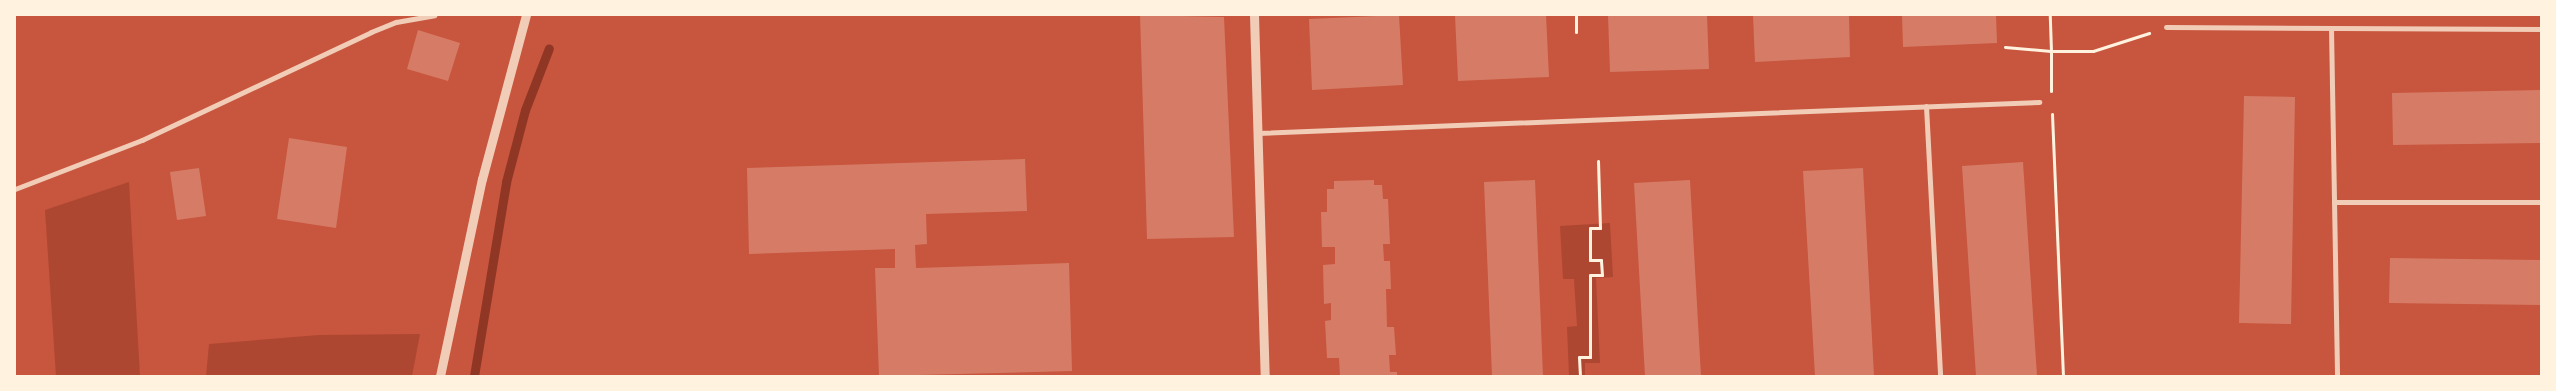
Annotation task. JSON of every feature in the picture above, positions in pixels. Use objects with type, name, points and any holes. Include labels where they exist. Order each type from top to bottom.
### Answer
[{"type":"street","points":[[15,189],[142,140],[371,32],[396,22],[434,15]]},
{"type":"street","points":[[440,376],[482,179],[526,15]]},
{"type":"street","points":[[1254,15],[1265,376]]},
{"type":"street","points":[[2166,27],[2541,30]]},
{"type":"street","points":[[2331,28],[2337,376]]},
{"type":"street","points":[[1257,133],[2039,102]]},
{"type":"street","points":[[1926,106],[1940,376]]},
{"type":"street","points":[[2334,202],[2541,202]]},
{"type":"path","points":[[1576,15],[1576,32]]},
{"type":"path","points":[[2050,15],[2052,97]]},
{"type":"path","points":[[2005,47],[2051,51],[2093,50],[2166,27]]},
{"type":"path","points":[[2052,106],[2063,376]]},
{"type":"path","points":[[1580,376],[1579,357],[1590,357],[1590,275],[1602,275],[1601,260],[1590,260],[1590,228],[1600,228],[1598,161]]},
{"type":"shaded area","points":[[129,182],[140,376],[56,376],[45,210]]},
{"type":"shaded area","points":[[1610,223],[1613,277],[1596,278],[1600,363],[1585,363],[1585,376],[1569,376],[1567,327],[1577,326],[1574,279],[1563,279],[1560,226]]},
{"type":"shaded area","points":[[420,334],[412,376],[206,376],[209,344],[319,335]]},
{"type":"building","points":[[1140,15],[1224,17],[1234,237],[1147,239]]},
{"type":"building","points":[[1399,15],[1403,85],[1312,90],[1309,19]]},
{"type":"building","points":[[1455,15],[1546,15],[1549,77],[1458,81]]},
{"type":"building","points":[[1608,15],[1707,15],[1709,69],[1610,72]]},
{"type":"building","points":[[1753,15],[1849,15],[1850,57],[1755,62]]},
{"type":"building","points":[[1902,15],[1996,15],[1997,43],[1903,47]]},
{"type":"building","points":[[418,30],[460,43],[448,81],[407,69]]},
{"type":"building","points":[[2541,90],[2541,143],[2393,145],[2392,93]]},
{"type":"building","points":[[2244,96],[2295,97],[2291,324],[2239,323]]},
{"type":"building","points":[[289,138],[347,147],[336,228],[277,219]]},
{"type":"building","points":[[1025,159],[1027,211],[926,214],[927,244],[915,245],[916,268],[1069,263],[1072,371],[879,376],[875,268],[895,268],[895,249],[749,254],[747,168]]},
{"type":"building","points":[[2023,162],[2037,376],[1976,376],[1962,166]]},
{"type":"building","points":[[199,168],[206,216],[177,220],[170,172]]},
{"type":"building","points":[[1863,168],[1874,376],[1815,376],[1803,171]]},
{"type":"building","points":[[1374,180],[1374,185],[1382,185],[1383,199],[1388,199],[1390,244],[1383,244],[1384,261],[1390,261],[1391,289],[1386,289],[1387,327],[1394,327],[1396,355],[1389,355],[1390,372],[1397,372],[1397,376],[1340,376],[1339,358],[1327,358],[1325,321],[1331,320],[1331,303],[1324,304],[1323,265],[1335,264],[1335,247],[1322,247],[1321,212],[1327,212],[1327,189],[1334,189],[1334,181]]},
{"type":"building","points":[[1535,180],[1543,376],[1492,376],[1484,182]]},
{"type":"building","points":[[1690,180],[1701,376],[1645,376],[1634,183]]},
{"type":"building","points":[[2390,258],[2541,260],[2541,305],[2389,303]]},
{"type":"waterway","points":[[474,376],[506,182],[525,110],[549,48]]}]
